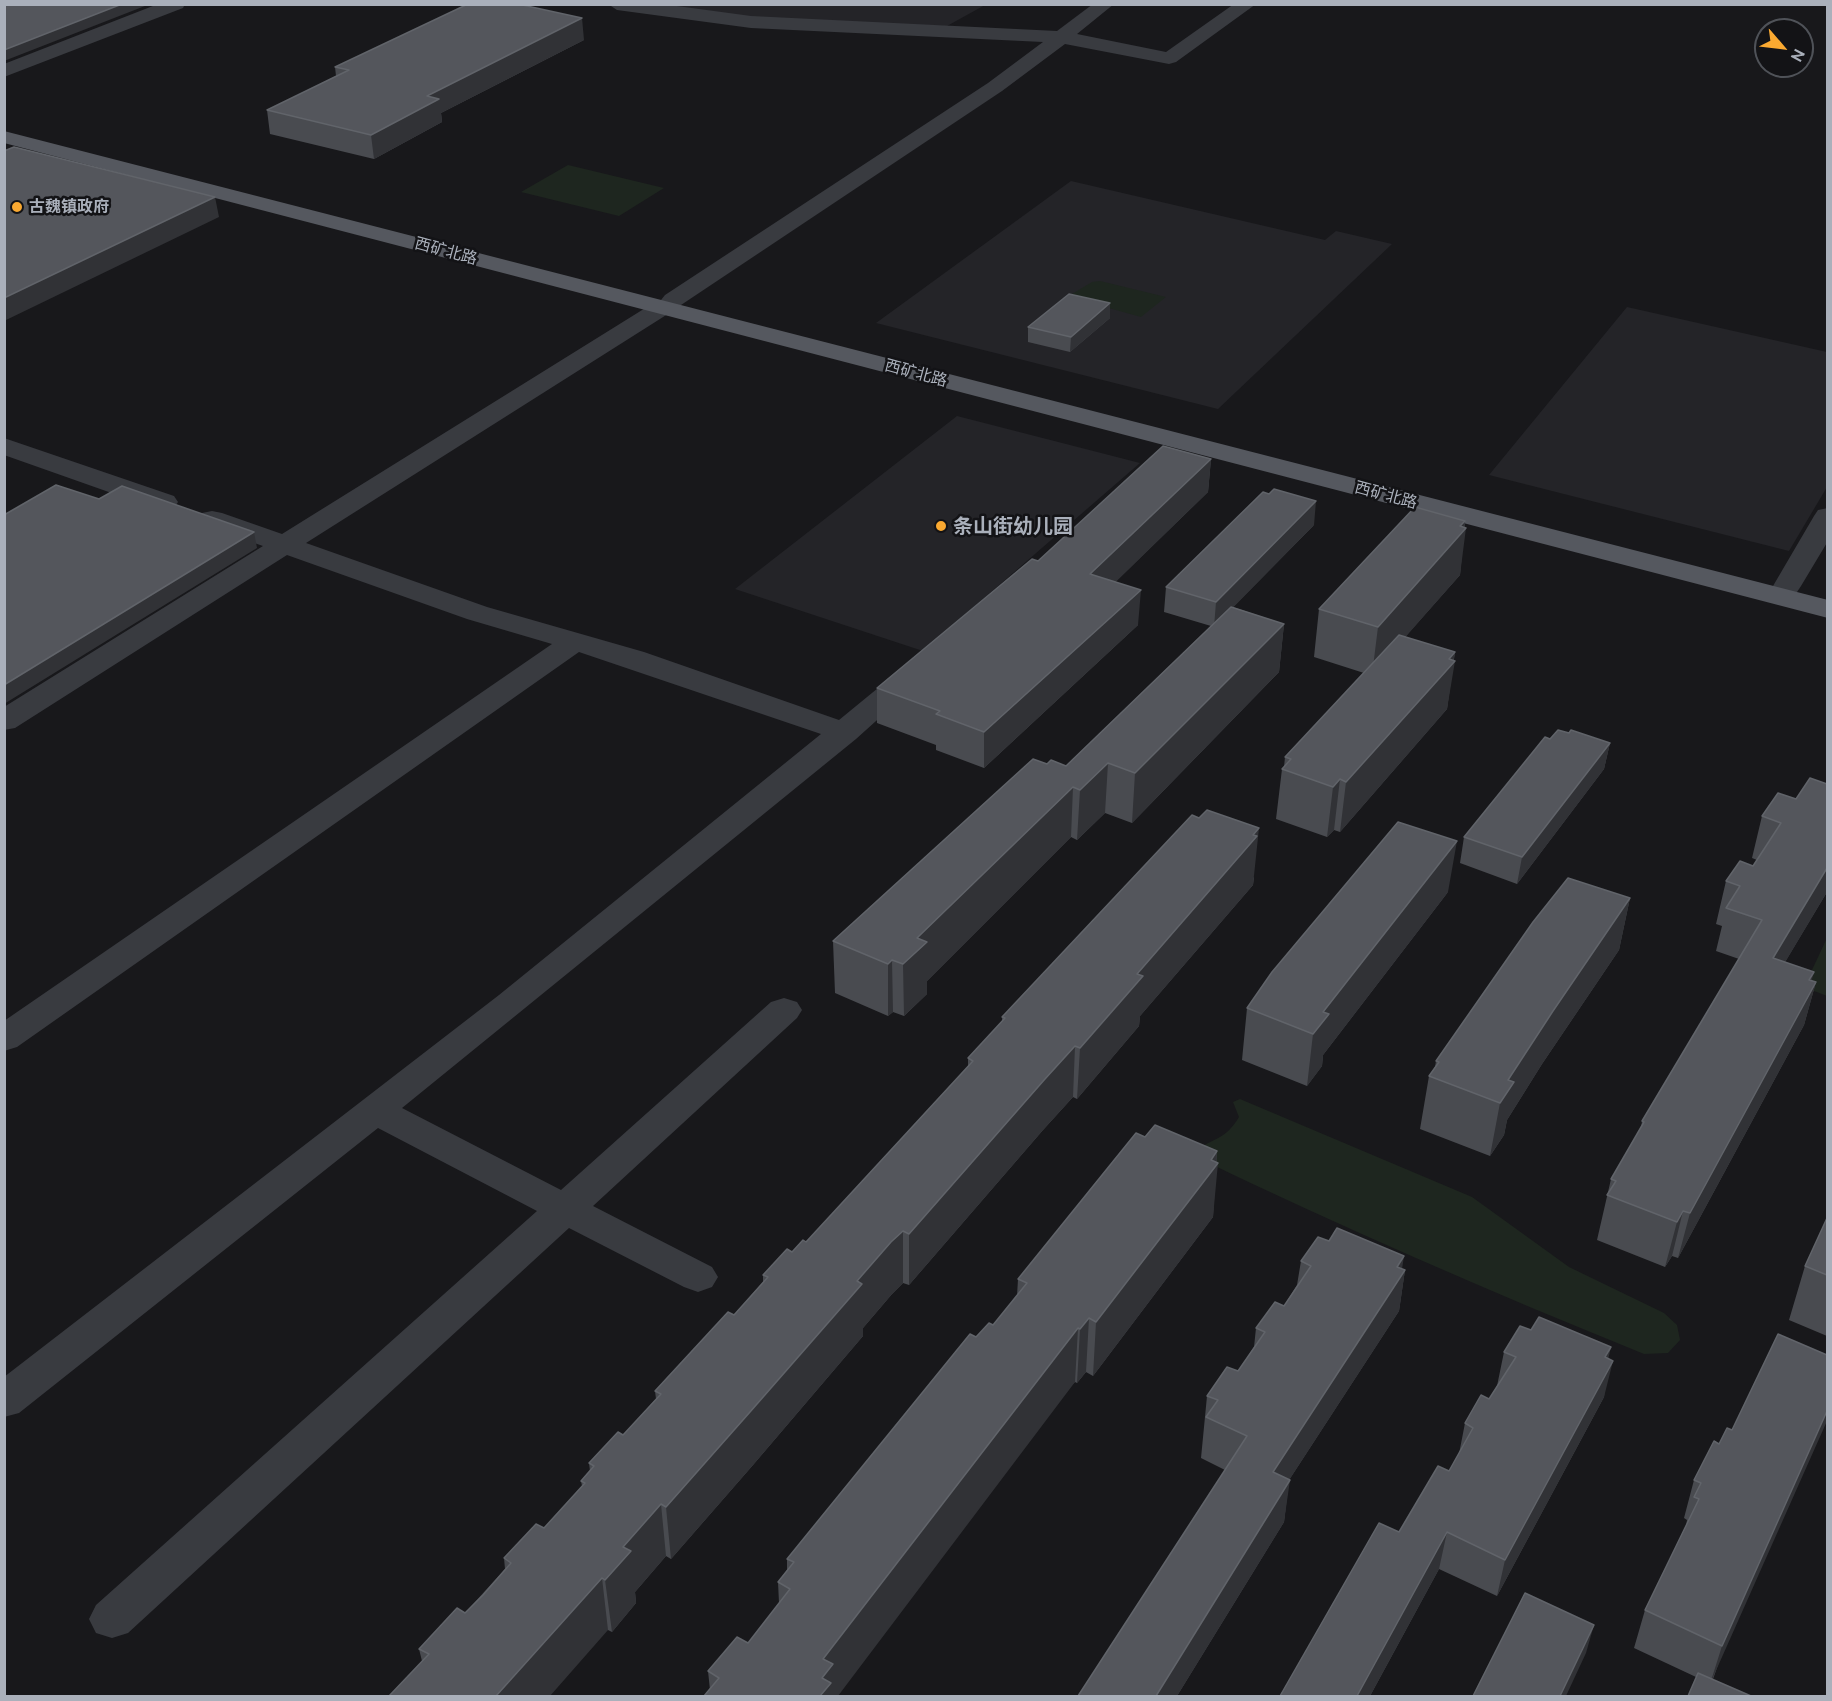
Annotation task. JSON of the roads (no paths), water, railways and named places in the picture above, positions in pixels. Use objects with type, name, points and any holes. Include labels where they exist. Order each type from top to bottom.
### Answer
[{"type":"main road","name":"西矿北路","points":[[4,128],[1184,442],[1827,609]]},
{"type":"main road","name":"西矿北路","points":[[4,137],[1827,597]]},
{"type":"street","points":[[4,71],[176,4]]},
{"type":"street","points":[[617,4],[761,23],[1011,32],[1060,37],[1169,58],[1247,4]]},
{"type":"street","points":[[4,721],[668,303],[995,87],[1105,4]]},
{"type":"street","points":[[1157,465],[1184,442]]},
{"type":"street","points":[[4,446],[477,613],[633,658],[845,732]]},
{"type":"street","points":[[1787,586],[1827,516]]},
{"type":"street","points":[[4,1040],[575,641]]},
{"type":"street","points":[[4,1401],[512,1002],[845,732],[932,658]]},
{"type":"street","points":[[112,1619],[784,1010]]},
{"type":"street","points":[[374,1110],[698,1277]]},
{"type":"place","name":"古魏镇政府","points":[[17,207]]},
{"type":"place","name":"条山街幼儿园","points":[[941,526]]}]
